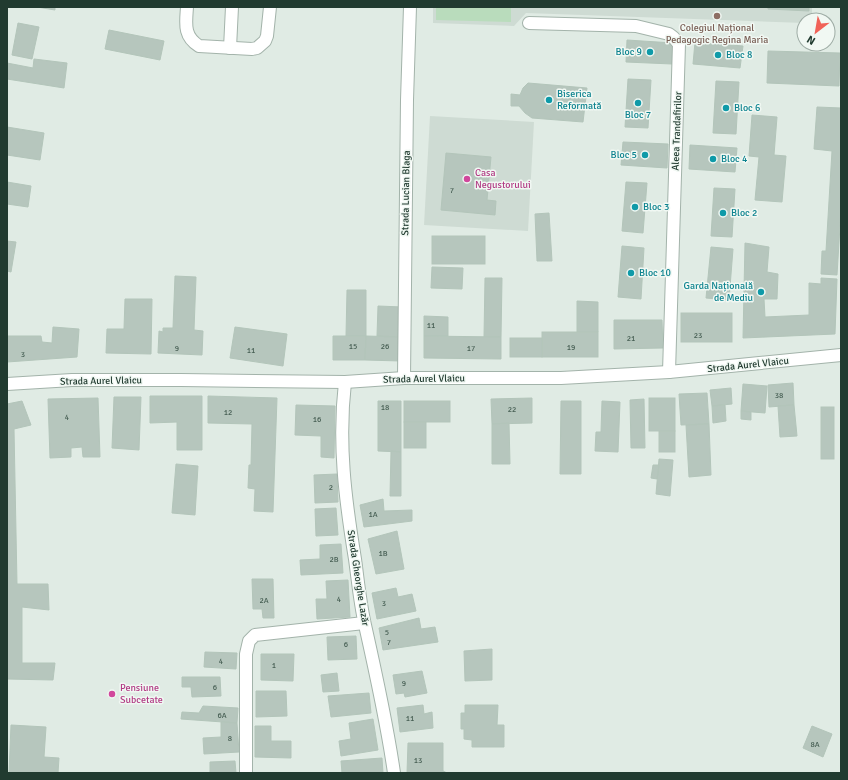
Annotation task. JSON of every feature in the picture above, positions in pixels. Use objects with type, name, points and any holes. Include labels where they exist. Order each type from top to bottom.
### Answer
[{"type":"street","points":[[188,7],[187,31],[192,42],[199,46],[252,49],[261,45],[267,36],[270,7]]},
{"type":"street","points":[[230,48],[232,7]]},
{"type":"street","name":"Strada Lucian Blaga","points":[[404,378],[407,100],[410,7]]},
{"type":"street","name":"Aleea Trandafirilor","points":[[529,23],[636,26],[670,34],[679,44],[669,372]]},
{"type":"street","name":"Strada Aurel Vlaicu","points":[[7,384],[72,380],[345,382],[404,378],[561,378],[669,372],[841,355]]},
{"type":"street","name":"Strada Gheorghe Lazăr","points":[[345,382],[343,399],[342,458],[345,496],[364,623],[387,725],[394,773]]},
{"type":"street","points":[[246,773],[246,654],[249,641],[255,635],[364,623]]},
{"type":"shaded area","name":"Colegiul Național Pedagogic Regina Maria","points":[[433,7],[812,7],[812,12],[796,12],[796,23],[526,13],[514,26],[433,23]]},
{"type":"shaded area","points":[[430,116],[534,122],[528,231],[424,225]]},
{"type":"green space","points":[[436,7],[511,7],[511,22],[436,20]]},
{"type":"building","points":[[37,7],[55,7],[55,10]]},
{"type":"building","points":[[768,7],[809,7],[809,11],[768,9]]},
{"type":"building","points":[[18,23],[39,27],[32,59],[12,55]]},
{"type":"building","points":[[109,30],[164,41],[160,60],[105,49]]},
{"type":"building","name":"Bloc 9","points":[[627,40],[673,43],[672,64],[626,62]]},
{"type":"building","name":"Bloc 8","points":[[695,42],[743,46],[740,68],[693,64]]},
{"type":"building","points":[[768,51],[840,53],[839,86],[767,83]]},
{"type":"building","points":[[34,59],[67,63],[64,88],[7,79],[7,63],[33,68]]},
{"type":"building","name":"Bloc 7","points":[[628,79],[651,80],[648,128],[625,127]]},
{"type":"building","name":"Bloc 6","points":[[716,81],[739,82],[736,134],[713,133]]},
{"type":"building","name":"Biserica Reformată","points":[[528,83],[587,88],[583,122],[532,118],[519,106],[511,106],[511,94],[520,95],[523,88]]},
{"type":"building","points":[[817,107],[841,108],[841,210],[837,275],[821,274],[822,251],[826,251],[832,151],[814,149]]},
{"type":"building","points":[[752,115],[777,117],[774,155],[786,156],[782,202],[755,200],[759,157],[749,156]]},
{"type":"building","points":[[7,127],[44,133],[40,160],[7,155]]},
{"type":"building","name":"Bloc 5","points":[[623,142],[668,144],[667,168],[621,165]]},
{"type":"building","name":"Bloc 4","points":[[690,145],[737,148],[735,172],[689,169]]},
{"type":"building","name":"Casa Negustorului","points":[[446,153],[491,157],[487,200],[496,201],[495,215],[441,210]]},
{"type":"building","points":[[7,182],[31,186],[28,207],[7,204]]},
{"type":"building","name":"Bloc 3","points":[[626,182],[647,183],[643,233],[622,231]]},
{"type":"building","name":"Bloc 2","points":[[714,188],[735,189],[732,237],[711,236]]},
{"type":"building","points":[[549,213],[552,261],[537,261],[535,214]]},
{"type":"building","points":[[432,236],[485,236],[485,264],[432,264]]},
{"type":"building","points":[[7,241],[16,242],[11,272],[7,271]]},
{"type":"building","name":"Garda Națională de Mediu","points":[[745,243],[769,247],[767,272],[778,274],[777,299],[764,299],[765,317],[809,315],[809,283],[821,284],[821,278],[837,279],[835,334],[743,338]]},
{"type":"building","name":"Bloc 10","points":[[622,246],[644,248],[641,299],[618,297]]},
{"type":"building","points":[[711,247],[733,249],[729,300],[706,298]]},
{"type":"building","points":[[432,267],[463,268],[462,289],[431,288]]},
{"type":"building","points":[[175,276],[196,277],[194,330],[203,331],[202,355],[158,353],[159,331],[163,332],[163,328],[173,328]]},
{"type":"building","points":[[485,278],[502,278],[501,337],[484,337]]},
{"type":"building","points":[[347,290],[366,290],[366,336],[346,336]]},
{"type":"building","points":[[125,299],[152,299],[151,354],[106,353],[107,329],[124,329]]},
{"type":"building","points":[[577,301],[598,302],[598,332],[577,332]]},
{"type":"building","points":[[378,306],[402,307],[401,337],[377,336]]},
{"type":"building","points":[[681,313],[732,313],[732,342],[681,342]]},
{"type":"building","points":[[424,316],[448,317],[448,336],[424,336]]},
{"type":"building","points":[[614,320],[662,320],[663,348],[614,349]]},
{"type":"building","points":[[53,327],[79,329],[77,357],[7,362],[7,336],[41,336],[42,342],[52,343]]},
{"type":"building","points":[[235,327],[287,334],[283,366],[230,358]]},
{"type":"building","points":[[542,332],[598,332],[598,357],[542,357]]},
{"type":"building","points":[[333,336],[366,336],[365,360],[333,360]]},
{"type":"building","points":[[366,336],[401,337],[401,361],[365,360]]},
{"type":"building","points":[[424,336],[501,337],[501,359],[424,358]]},
{"type":"building","points":[[510,338],[542,338],[542,357],[510,357]]},
{"type":"building","points":[[793,383],[794,405],[769,407],[768,385]]},
{"type":"building","points":[[743,384],[767,386],[765,413],[741,411]]},
{"type":"building","points":[[731,388],[732,404],[712,406],[710,390]]},
{"type":"building","points":[[707,393],[709,424],[681,425],[679,394]]},
{"type":"building","points":[[150,396],[202,396],[202,450],[177,450],[177,422],[150,423]]},
{"type":"building","points":[[208,396],[277,398],[273,512],[254,511],[255,489],[248,488],[249,465],[251,465],[252,424],[208,423]]},
{"type":"building","points":[[114,397],[141,397],[139,450],[112,448]]},
{"type":"building","points":[[98,398],[100,457],[83,457],[82,447],[71,448],[71,457],[50,458],[48,399]]},
{"type":"building","points":[[532,398],[532,423],[492,424],[491,399]]},
{"type":"building","points":[[649,398],[675,398],[675,431],[649,431]]},
{"type":"building","points":[[644,399],[645,448],[631,448],[630,400]]},
{"type":"building","points":[[22,401],[31,425],[14,429],[17,584],[48,584],[49,610],[22,607],[22,663],[55,663],[53,680],[7,679],[7,404]]},
{"type":"building","points":[[378,401],[401,401],[401,452],[378,451]]},
{"type":"building","points":[[404,401],[450,401],[450,422],[404,422]]},
{"type":"building","points":[[561,401],[581,401],[581,474],[560,474]]},
{"type":"building","points":[[602,401],[620,402],[618,452],[595,451],[596,432],[601,432]]},
{"type":"building","points":[[296,405],[335,406],[334,458],[321,457],[321,436],[295,435]]},
{"type":"building","points":[[725,405],[726,421],[713,423],[712,406]]},
{"type":"building","points":[[794,405],[797,436],[780,437],[778,406]]},
{"type":"building","points":[[821,407],[834,407],[834,459],[821,459]]},
{"type":"building","points":[[741,411],[751,412],[751,420],[741,419]]},
{"type":"building","points":[[404,422],[426,422],[426,448],[404,448]]},
{"type":"building","points":[[509,423],[510,464],[492,464],[492,424]]},
{"type":"building","points":[[709,424],[711,475],[689,477],[686,425]]},
{"type":"building","points":[[659,431],[675,431],[675,452],[659,452]]},
{"type":"building","points":[[391,451],[401,452],[401,496],[390,496]]},
{"type":"building","points":[[659,459],[673,460],[670,496],[656,494]]},
{"type":"building","points":[[176,464],[198,466],[195,515],[172,513]]},
{"type":"building","points":[[653,465],[659,465],[657,479],[651,478]]},
{"type":"building","points":[[337,474],[338,502],[315,503],[314,475]]},
{"type":"building","points":[[383,499],[384,511],[412,510],[412,521],[364,527],[360,505]]},
{"type":"building","points":[[336,508],[338,535],[316,536],[315,509]]},
{"type":"building","points":[[397,531],[404,569],[376,574],[368,539]]},
{"type":"building","points":[[341,544],[343,573],[301,575],[300,560],[320,559],[320,545]]},
{"type":"building","points":[[252,579],[273,579],[274,618],[263,618],[262,609],[253,609]]},
{"type":"building","points":[[348,580],[350,617],[317,619],[316,599],[327,599],[326,581]]},
{"type":"building","points":[[396,588],[398,597],[412,594],[416,611],[377,619],[372,593]]},
{"type":"building","points":[[419,618],[421,629],[435,627],[438,642],[383,650],[379,628]]},
{"type":"building","points":[[356,636],[357,659],[328,660],[327,637]]},
{"type":"building","points":[[492,649],[492,680],[465,681],[464,651]]},
{"type":"building","points":[[205,652],[237,653],[236,669],[204,667]]},
{"type":"building","points":[[261,654],[294,654],[293,681],[261,680]]},
{"type":"building","points":[[422,671],[427,693],[405,697],[404,693],[396,694],[393,675]]},
{"type":"building","points":[[337,673],[339,691],[323,692],[321,675]]},
{"type":"building","points":[[182,677],[220,677],[221,696],[192,697],[191,687],[182,687]]},
{"type":"building","points":[[256,691],[286,691],[287,716],[256,717]]},
{"type":"building","points":[[369,693],[371,713],[331,717],[328,696]]},
{"type":"building","points":[[423,705],[424,714],[432,712],[433,728],[400,732],[397,708]]},
{"type":"building","points":[[465,705],[498,705],[497,725],[504,725],[504,747],[472,747],[472,740],[464,739],[464,729],[461,729],[461,713],[465,713]]},
{"type":"building","points":[[203,706],[238,708],[237,723],[181,719],[182,712],[199,713]]},
{"type":"building","points":[[373,719],[378,750],[341,756],[339,741],[351,739],[349,723]]},
{"type":"building","points":[[221,722],[237,723],[239,752],[204,754],[203,738],[221,737]]},
{"type":"building","points":[[11,725],[46,727],[44,757],[59,758],[58,773],[9,773]]},
{"type":"building","points":[[255,726],[271,726],[271,741],[291,741],[291,758],[255,757]]},
{"type":"building","points":[[812,726],[832,734],[823,757],[803,748]]},
{"type":"building","points":[[408,743],[443,743],[443,771],[447,773],[407,773]]},
{"type":"building","points":[[382,758],[383,773],[342,773],[341,761]]},
{"type":"building","points":[[235,761],[236,773],[210,773],[210,762]]},
{"type":"place","name":"Colegiul Național Pedagogic Regina Maria","points":[[717,16]]},
{"type":"place","name":"Bloc 9","points":[[650,52]]},
{"type":"place","name":"Bloc 8","points":[[718,55]]},
{"type":"place","name":"Biserica Reformată","points":[[549,100]]},
{"type":"place","name":"Bloc 7","points":[[638,103]]},
{"type":"place","name":"Bloc 6","points":[[726,108]]},
{"type":"place","name":"Bloc 5","points":[[645,155]]},
{"type":"place","name":"Bloc 4","points":[[713,159]]},
{"type":"place","name":"Casa Negustorului","points":[[467,179]]},
{"type":"place","name":"Bloc 3","points":[[635,207]]},
{"type":"place","name":"Bloc 2","points":[[723,213]]},
{"type":"place","name":"Bloc 10","points":[[631,273]]},
{"type":"place","name":"Garda Națională de Mediu","points":[[761,292]]},
{"type":"place","name":"Pensiune Subcetate","points":[[112,694]]}]
